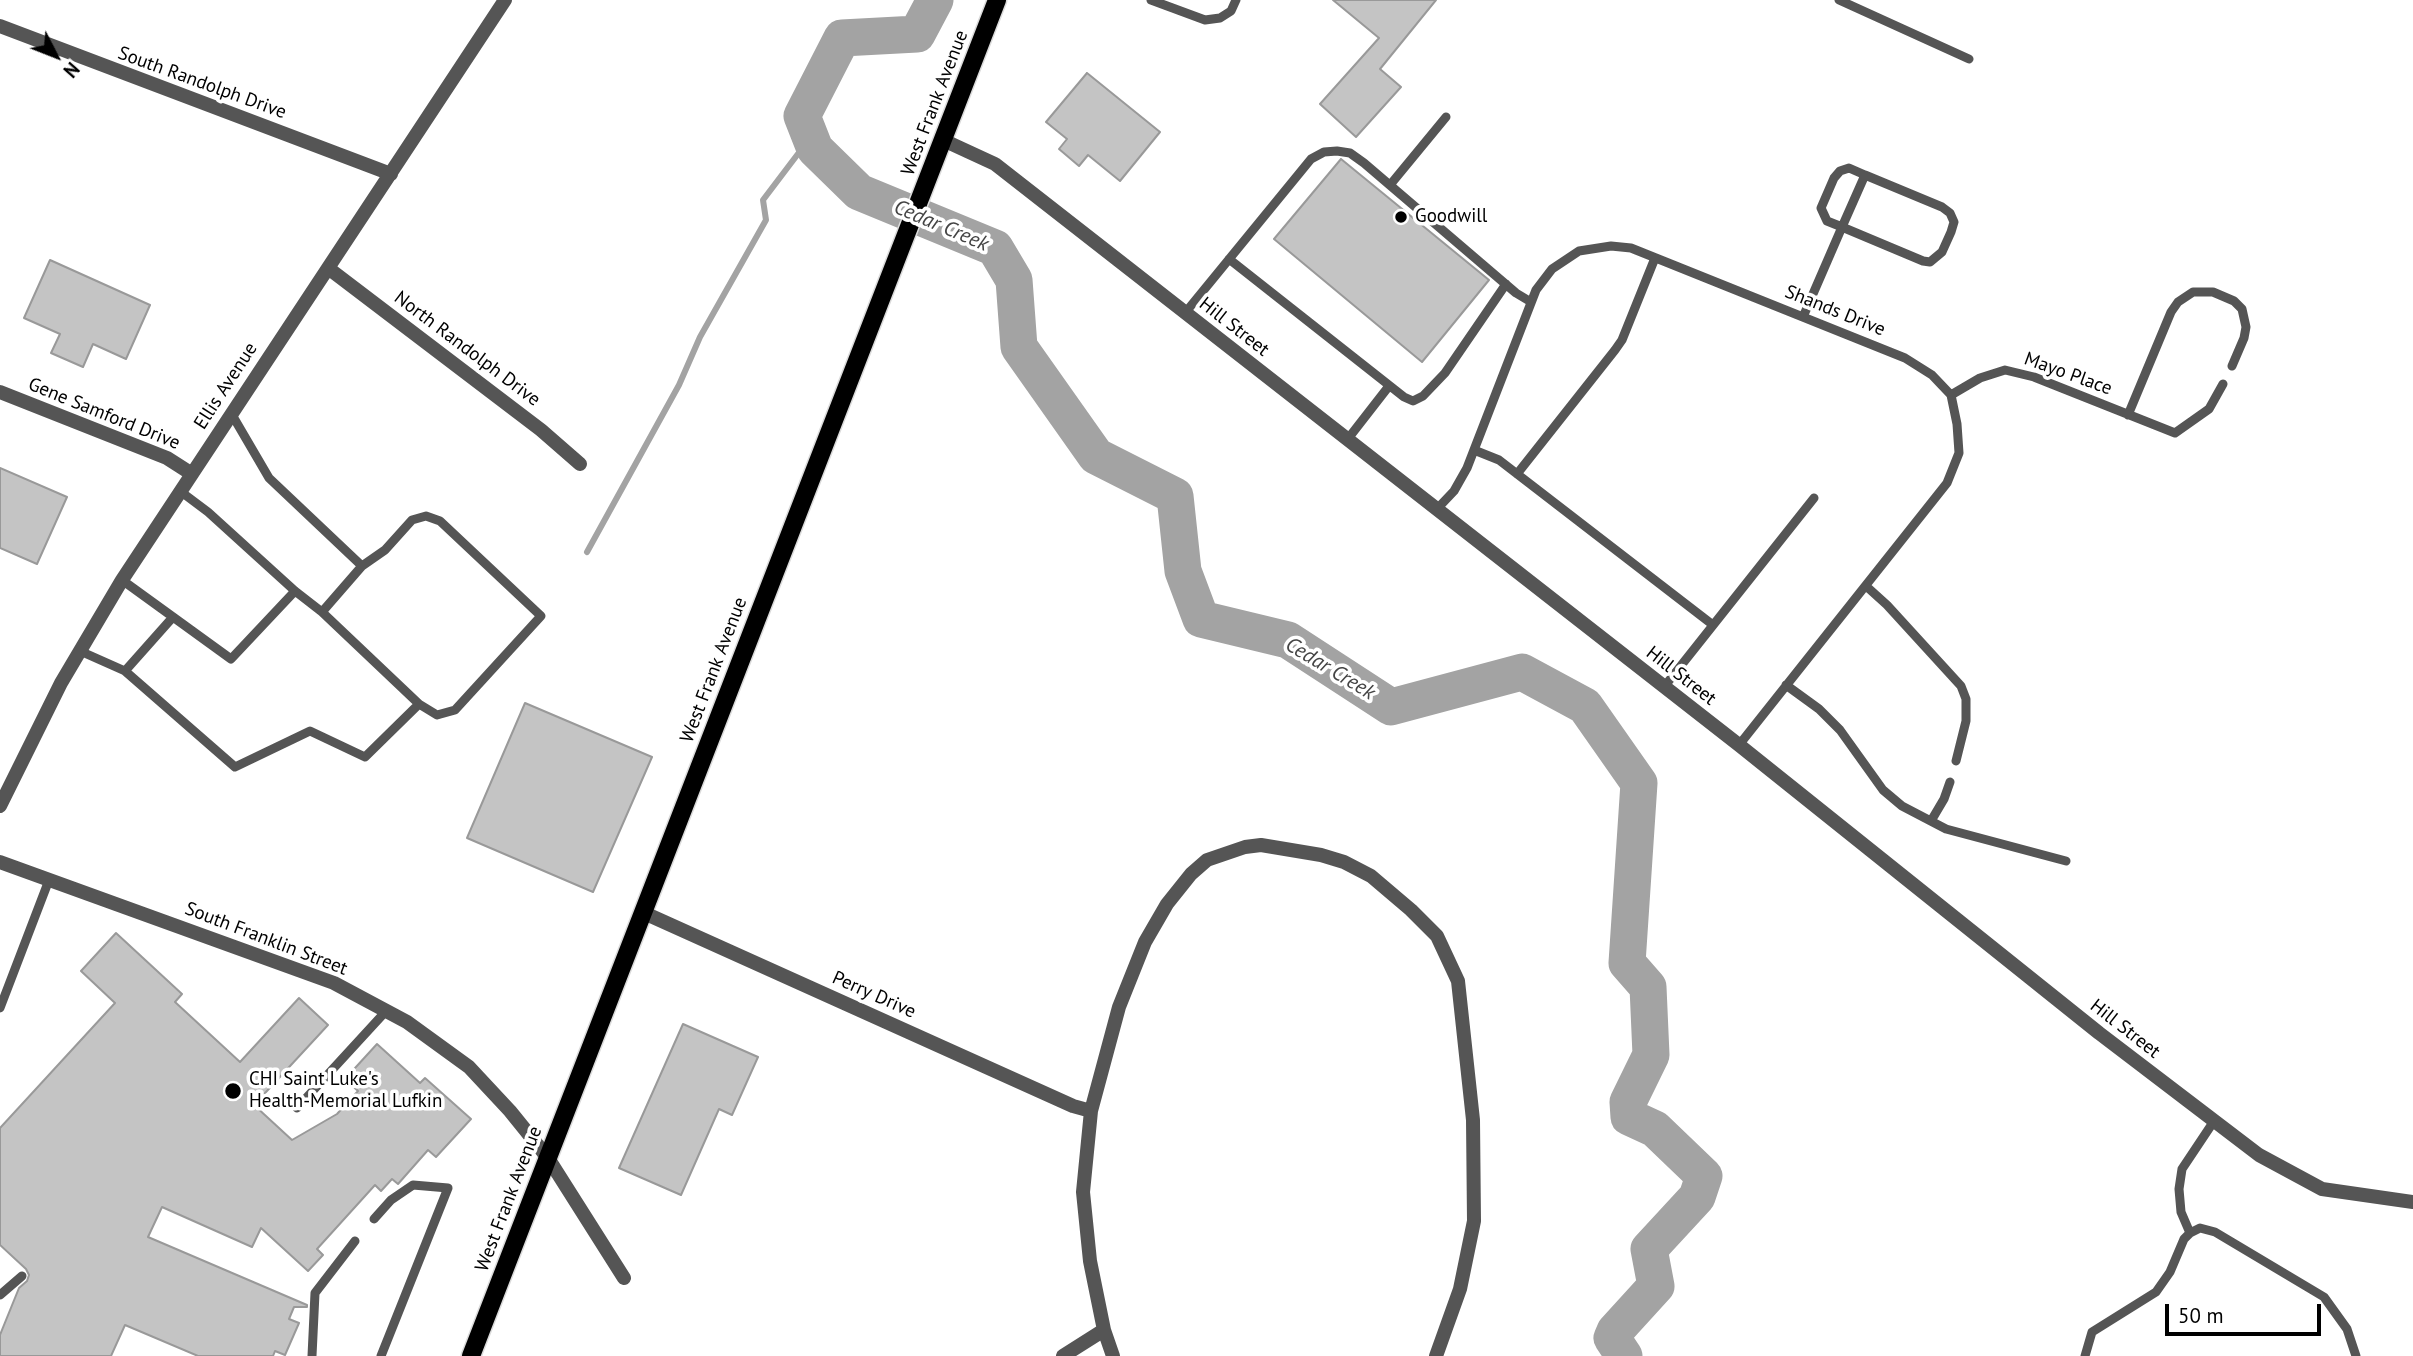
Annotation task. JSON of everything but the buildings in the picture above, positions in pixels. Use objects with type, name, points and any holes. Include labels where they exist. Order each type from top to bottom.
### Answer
[{"type":"main road","name":"West Frank Avenue","points":[[471,1356],[997,0]]},
{"type":"street","name":"Ellis Avenue","points":[[0,806],[61,683],[122,580],[505,0]]},
{"type":"street","name":"South Randolph Drive","points":[[0,26],[391,174]]},
{"type":"street","name":"Hill Street","points":[[943,140],[995,164],[1739,745],[2099,1033],[2259,1156],[2322,1189],[2413,1202]]},
{"type":"street","name":"North Randolph Drive","points":[[328,268],[541,429],[580,464]]},
{"type":"street","name":"Gene Samford Drive","points":[[0,392],[167,458],[192,474]]},
{"type":"street","points":[[1113,1356],[1104,1330],[1090,1261],[1083,1192],[1091,1111],[1119,1007],[1145,943],[1167,904],[1191,874],[1206,860],[1245,847],[1261,845],[1321,855],[1345,862],[1371,876],[1437,936],[1458,981],[1474,1120],[1474,1222],[1460,1289],[1436,1356]]},
{"type":"street","name":"South Franklin Street","points":[[0,862],[334,983],[407,1021],[469,1067],[510,1111],[548,1158],[624,1278]]},
{"type":"street","name":"Perry Drive","points":[[642,912],[1091,1111]]},
{"type":"street","points":[[1063,1356],[1104,1330]]},
{"type":"lane","points":[[1151,0],[1205,20],[1220,18],[1231,11],[1236,0]]},
{"type":"lane","points":[[1839,0],[1969,59]]},
{"type":"lane","points":[[1390,185],[1446,117]]},
{"type":"lane","points":[[1185,313],[1311,159],[1324,152],[1350,153],[1531,302]]},
{"type":"lane","points":[[1850,168],[1865,175],[1942,206],[1950,213],[1954,222],[1942,252],[1930,262],[1923,261],[1827,220],[1821,208],[1834,178],[1840,171],[1850,168]]},
{"type":"lane","points":[[1802,317],[1865,175]]},
{"type":"lane","name":"Shands Drive","points":[[1436,510],[1454,491],[1474,450],[1536,290],[1552,269],[1579,251],[1611,246],[1631,248],[1905,358],[1932,375],[1951,395]]},
{"type":"lane","points":[[1517,474],[1622,340],[1656,258]]},
{"type":"lane","points":[[1229,259],[1410,400],[1419,400],[1445,373],[1506,284]]},
{"type":"lane","points":[[2128,415],[2171,312],[2178,302],[2193,292],[2213,292],[2234,301],[2242,309],[2246,327],[2232,366]]},
{"type":"lane","name":"Mayo Place","points":[[1951,395],[1980,378],[2005,370],[2034,377],[2175,433],[2210,408],[2223,384]]},
{"type":"lane","points":[[1347,440],[1389,386]]},
{"type":"lane","points":[[1739,745],[1947,483],[1959,453],[1951,395]]},
{"type":"lane","points":[[232,413],[269,478],[362,566]]},
{"type":"lane","points":[[1474,450],[1499,460],[1713,625]]},
{"type":"lane","points":[[180,491],[208,512],[322,612],[419,704],[437,715],[455,710],[541,616],[440,521],[426,516],[412,520],[385,550],[362,566],[322,612]]},
{"type":"lane","points":[[1664,687],[1814,498]]},
{"type":"lane","points":[[122,580],[231,659],[295,591]]},
{"type":"lane","points":[[1866,586],[1887,605],[1961,686],[1966,699],[1966,721],[1956,761]]},
{"type":"lane","points":[[125,671],[173,617]]},
{"type":"lane","points":[[80,651],[125,671],[236,767],[310,731],[365,757],[419,704]]},
{"type":"lane","points":[[1786,685],[1819,709],[1840,730],[1883,790],[1902,806],[1946,829],[2066,862]]},
{"type":"lane","points":[[1931,821],[1950,782]]},
{"type":"lane","points":[[0,1007],[50,880]]},
{"type":"lane","points":[[297,1108],[387,1010]]},
{"type":"lane","points":[[2190,1233],[2181,1212],[2179,1189],[2182,1170],[2214,1121]]},
{"type":"lane","points":[[374,1219],[391,1200],[413,1185],[448,1188],[382,1356]]},
{"type":"lane","points":[[2085,1356],[2092,1332],[2157,1292],[2184,1239],[2200,1228],[2215,1231],[2323,1297],[2347,1329],[2357,1356]]},
{"type":"lane","points":[[312,1356],[315,1293],[355,1241]]},
{"type":"lane","points":[[0,1295],[22,1276]]},
{"type":"waterway","name":"Cedar Creek","points":[[935,0],[917,34],[842,38],[802,116],[815,149],[859,192],[995,248],[1014,280],[1019,347],[1096,456],[1175,496],[1183,571],[1201,619],[1288,640],[1391,707],[1522,672],[1585,706],[1639,783],[1627,963],[1648,987],[1651,1055],[1628,1102],[1629,1117],[1655,1129],[1704,1176],[1697,1197],[1649,1249],[1656,1286],[1615,1331],[1612,1338],[1624,1356]]},
{"type":"waterway","points":[[587,552],[679,385],[700,337],[766,220],[763,200],[810,138]]},
{"type":"place","name":"Goodwill","points":[[1401,217]]},
{"type":"place","name":"CHI Saint Luke's Health-Memorial Lufkin","points":[[233,1091]]}]
